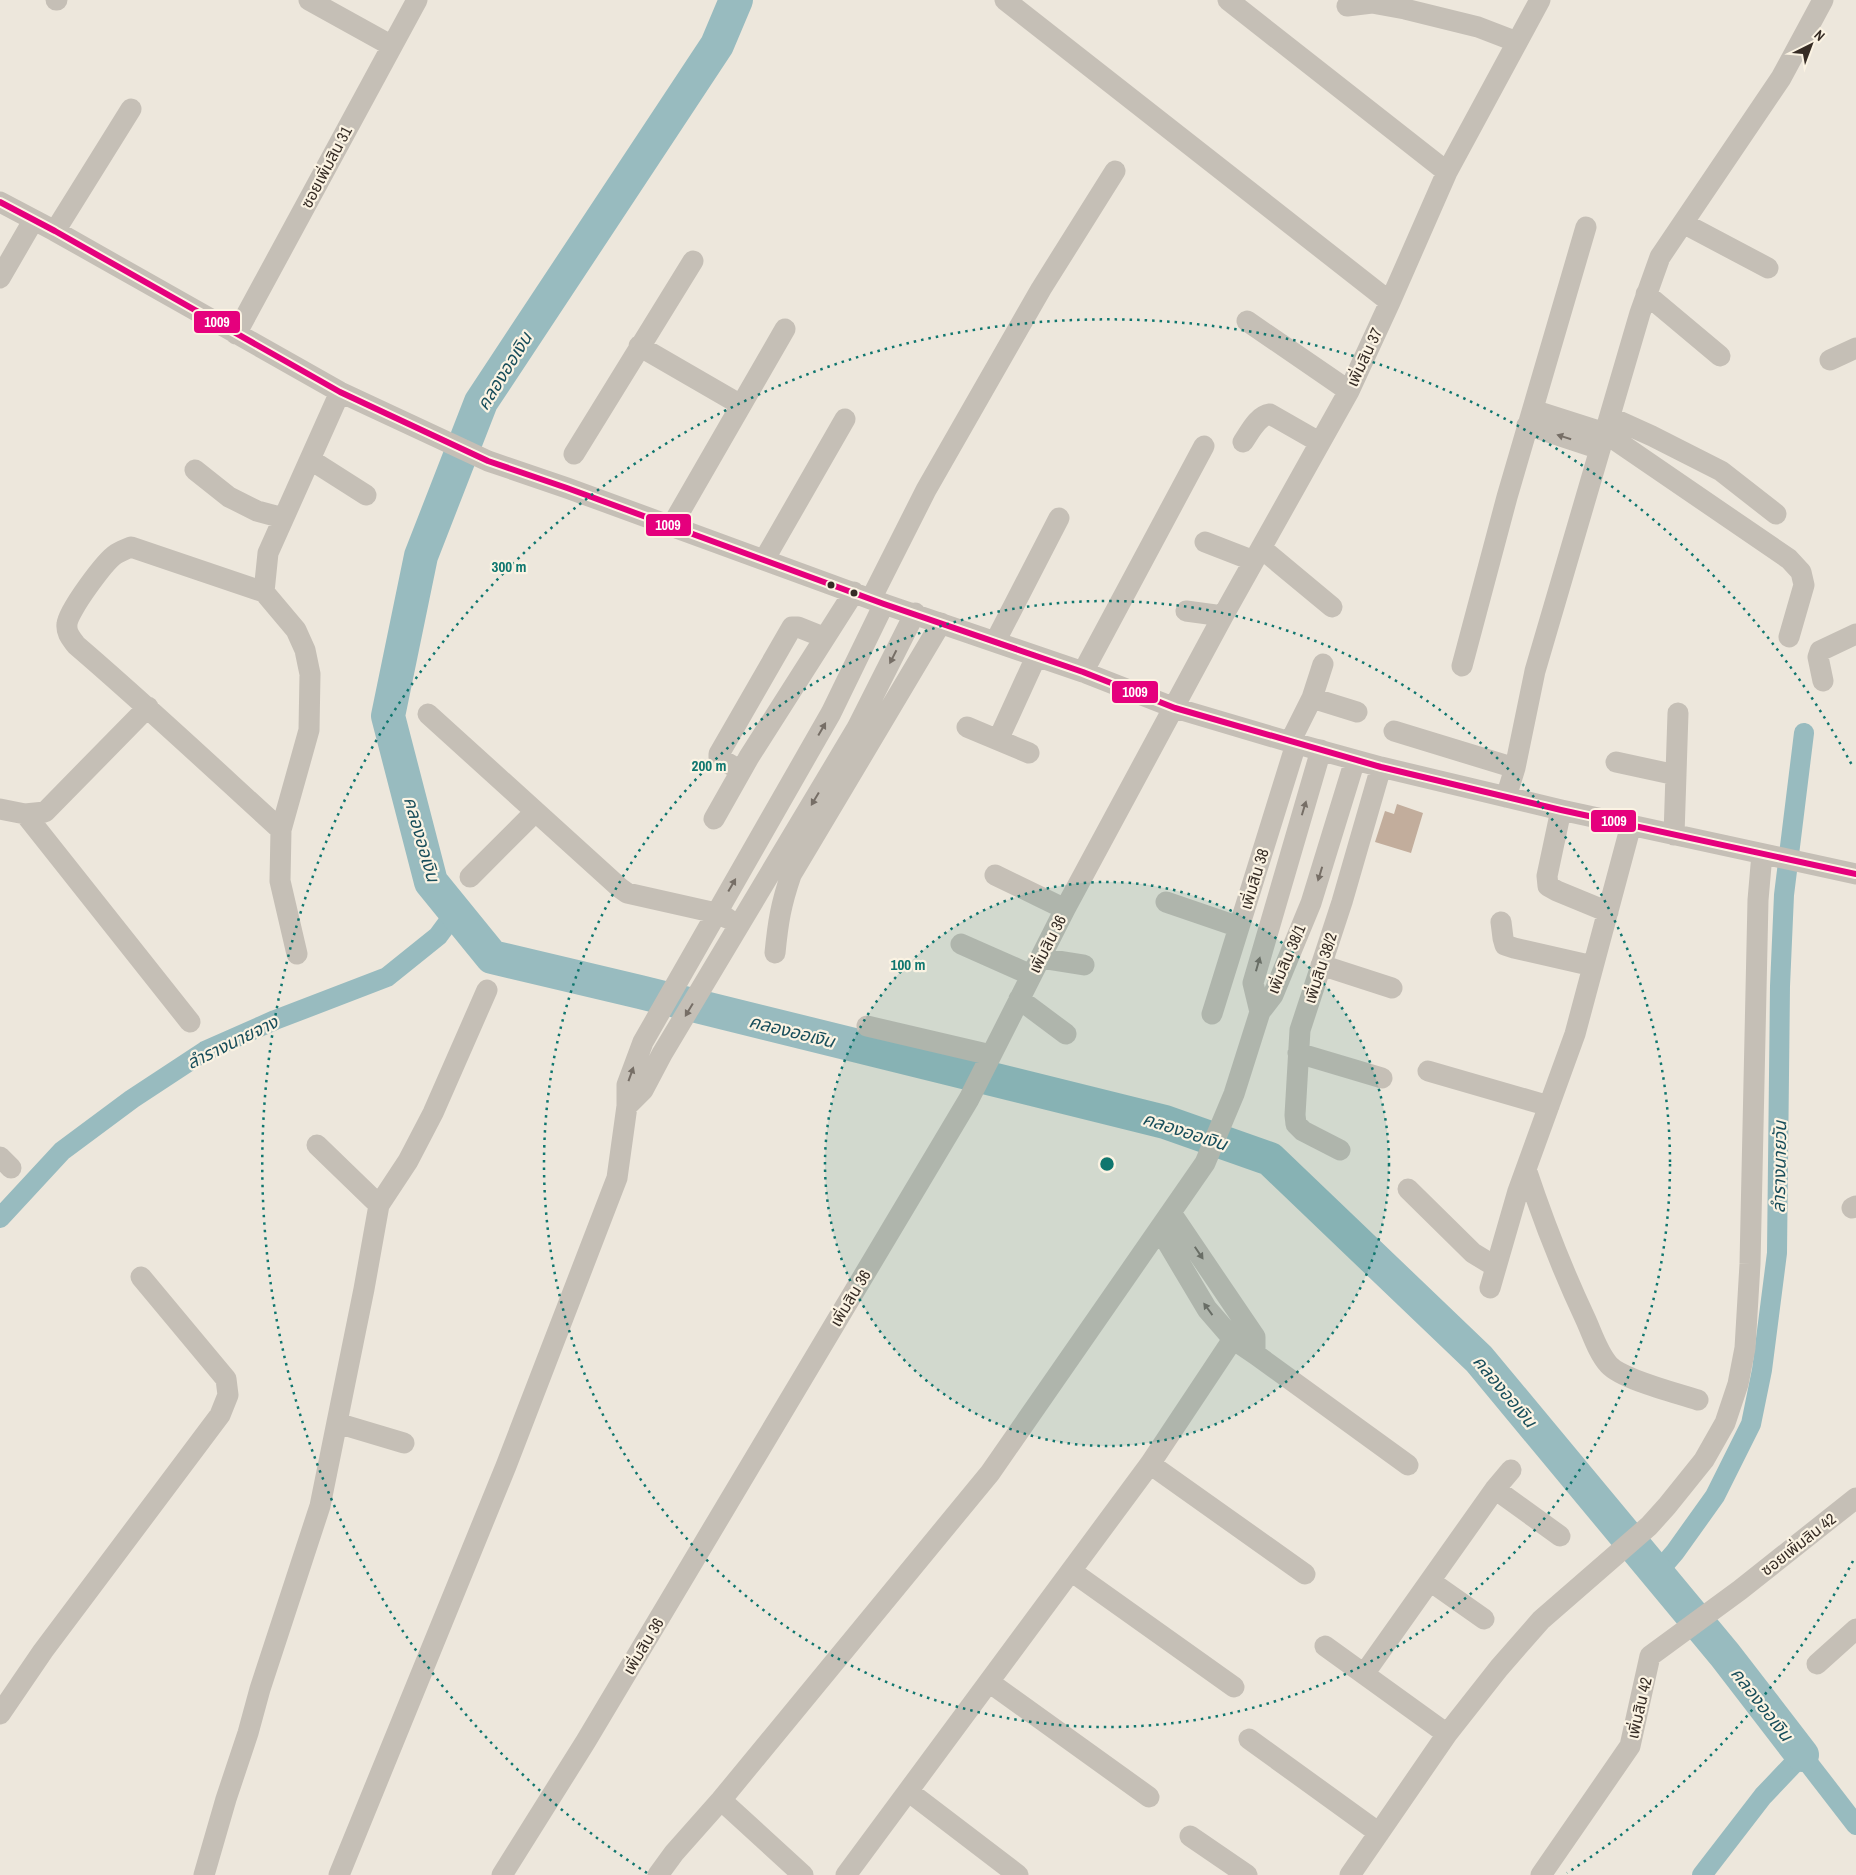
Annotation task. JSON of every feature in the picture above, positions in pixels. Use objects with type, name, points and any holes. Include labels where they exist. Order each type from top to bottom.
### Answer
[{"type":"street","points":[[309,0],[392,46]]},
{"type":"street","name":"ซอยเพิ่มสิน 31","points":[[236,334],[417,0]]},
{"type":"street","points":[[1005,0],[1390,302]]},
{"type":"street","points":[[1228,0],[1447,172]]},
{"type":"street","name":"เพิ่มสิน 37","points":[[1175,708],[1223,616],[1349,391],[1447,172],[1540,0]]},
{"type":"street","points":[[1506,797],[1515,768],[1535,670],[1646,294],[1660,257],[1781,78],[1823,0]]},
{"type":"street","points":[[1347,6],[1372,3],[1404,9],[1478,27],[1517,42]]},
{"type":"street","points":[[55,231],[131,109]]},
{"type":"street","points":[[338,1875],[506,1466],[617,1178],[627,1106],[627,1085],[643,1042],[831,713],[870,598],[936,473],[1041,289],[1115,171]]},
{"type":"street","points":[[0,203],[55,231],[340,392],[488,461],[1036,657],[1083,672],[1175,708],[1381,767],[1561,810],[1856,874]]},
{"type":"street","points":[[0,278],[33,221]]},
{"type":"street","points":[[1683,223],[1768,268]]},
{"type":"street","points":[[1462,666],[1506,496],[1586,227]]},
{"type":"street","points":[[574,454],[693,261]]},
{"type":"street","points":[[1646,294],[1720,356]]},
{"type":"street","points":[[1247,321],[1349,391]]},
{"type":"street","points":[[671,527],[785,330]]},
{"type":"street","points":[[639,346],[741,405]]},
{"type":"street","points":[[1830,360],[1856,348]]},
{"type":"street","points":[[264,592],[268,553],[340,392]]},
{"type":"street","points":[[1244,442],[1260,419],[1270,414],[1319,442]]},
{"type":"street","points":[[764,560],[845,418]]},
{"type":"street","points":[[1530,418],[1605,433],[1652,436],[1721,471],[1776,514]]},
{"type":"street","points":[[1605,433],[1782,554],[1801,572],[1804,585],[1789,638]]},
{"type":"street","points":[[1083,672],[1204,446]]},
{"type":"street","points":[[311,460],[366,495]]},
{"type":"street","points":[[195,470],[229,497],[257,511],[283,518]]},
{"type":"street","points":[[995,642],[1059,518]]},
{"type":"street","points":[[1205,542],[1258,555],[1332,608]]},
{"type":"street","points":[[281,830],[176,735],[148,707],[76,645],[68,634],[66,625],[69,614],[89,586],[116,554],[131,547],[264,592],[296,630],[305,650],[310,674],[309,730],[281,830],[280,881],[297,954]]},
{"type":"street","points":[[714,819],[741,771],[823,638],[870,598]]},
{"type":"street","points":[[1186,611],[1223,616]]},
{"type":"street","points":[[627,1106],[643,1090],[662,1054],[857,728],[915,614]]},
{"type":"street","points":[[775,952],[778,918],[791,875],[941,623]]},
{"type":"street","points":[[741,771],[719,758],[719,754],[792,627],[798,627],[823,638]]},
{"type":"street","points":[[1823,681],[1818,657],[1820,651],[1856,634]]},
{"type":"street","points":[[998,740],[1036,657]]},
{"type":"street","name":"เพิ่มสิน 38","points":[[1212,1014],[1293,743],[1312,698],[1323,664]]},
{"type":"street","points":[[1312,698],[1358,712]]},
{"type":"street","points":[[0,809],[25,814],[45,812],[148,707]]},
{"type":"street","name":"เพิ่มสิน 36","points":[[502,1875],[591,1732],[969,1099],[1065,909],[1175,708]]},
{"type":"street","points":[[1674,835],[1678,713]]},
{"type":"street","points":[[428,714],[535,812],[628,893],[716,913],[741,923]]},
{"type":"street","points":[[967,727],[1030,753]]},
{"type":"street","points":[[1394,731],[1515,768]]},
{"type":"street","name":"เพิ่มสิน 38/1","points":[[1260,1012],[1253,982],[1321,750]]},
{"type":"street","name":"เพิ่มสิน 38/1","points":[[1260,1012],[1273,995],[1311,903],[1355,760]]},
{"type":"street","points":[[1616,762],[1676,775]]},
{"type":"street","name":"เพิ่มสิน 38/2","points":[[1340,1150],[1303,1131],[1296,1124],[1300,1030],[1342,902],[1381,767]]},
{"type":"street","points":[[1561,810],[1547,876],[1548,886],[1608,912]]},
{"type":"street","points":[[470,876],[535,812]]},
{"type":"street","points":[[25,814],[190,1022]]},
{"type":"street","points":[[1490,1288],[1526,1169],[1575,1034],[1631,825]]},
{"type":"street","points":[[1350,1875],[1447,1734],[1499,1668],[1541,1620],[1649,1526],[1704,1460],[1725,1423],[1738,1384],[1745,1348],[1750,1264],[1758,900],[1779,858]]},
{"type":"street","points":[[995,875],[1065,909]]},
{"type":"street","points":[[1166,902],[1239,927]]},
{"type":"street","points":[[1501,922],[1505,944],[1514,948],[1593,966]]},
{"type":"street","points":[[1268,930],[1295,941]]},
{"type":"street","points":[[961,944],[1036,967],[1084,965]]},
{"type":"street","points":[[1321,966],[1392,988]]},
{"type":"street","points":[[204,1875],[260,1689],[320,1506],[380,1205],[408,1161],[433,1113],[487,990]]},
{"type":"street","points":[[1019,999],[1066,1034]]},
{"type":"street","points":[[658,1875],[674,1853],[990,1473],[1205,1162],[1234,1094],[1260,1012]]},
{"type":"street","points":[[867,1026],[990,1058]]},
{"type":"street","points":[[1298,1053],[1382,1078]]},
{"type":"street","points":[[1428,1071],[1549,1106]]},
{"type":"street","points":[[316,1145],[380,1205]]},
{"type":"street","points":[[1526,1169],[1543,1220],[1570,1286],[1597,1344],[1610,1366],[1634,1380],[1698,1400]]},
{"type":"street","points":[[1408,1189],[1473,1253],[1496,1266]]},
{"type":"street","points":[[1165,1221],[1207,1309],[1233,1339],[1408,1465]]},
{"type":"street","points":[[1165,1221],[1255,1337],[1256,1354]]},
{"type":"street","points":[[0,1714],[43,1651],[220,1415],[228,1395],[226,1379],[141,1277]]},
{"type":"street","points":[[846,1875],[1150,1464],[1233,1339]]},
{"type":"street","points":[[337,1423],[404,1443]]},
{"type":"street","points":[[1150,1464],[1305,1574]]},
{"type":"street","points":[[1364,1674],[1495,1489],[1511,1470]]},
{"type":"street","points":[[1495,1489],[1560,1536]]},
{"type":"street","name":"ซอยเพิ่มสิน 42","points":[[1740,1590],[1856,1498]]},
{"type":"street","points":[[1071,1571],[1234,1687]]},
{"type":"street","points":[[1430,1581],[1484,1619]]},
{"type":"street","name":"เพิ่มสิน 42","points":[[1541,1875],[1630,1746],[1650,1656],[1740,1590]]},
{"type":"street","points":[[1817,1664],[1856,1629]]},
{"type":"street","points":[[1325,1646],[1447,1734]]},
{"type":"street","points":[[990,1682],[1149,1797]]},
{"type":"street","points":[[1249,1739],[1379,1832]]},
{"type":"street","points":[[908,1791],[1018,1875]]},
{"type":"street","points":[[720,1800],[803,1875]]},
{"type":"street","points":[[1190,1836],[1247,1875]]},
{"type":"building","points":[[1397,804],[1423,813],[1411,853],[1375,842],[1385,811],[1394,814]]},
{"type":"waterway","name":"คลองออเงิน","points":[[736,0],[717,45],[481,402],[421,556],[388,716],[431,882],[492,957],[1165,1122],[1270,1159],[1479,1359],[1725,1655],[1802,1755]]},
{"type":"waterway","name":"ลำรางนายวัน","points":[[1657,1573],[1675,1552],[1715,1496],[1751,1424],[1762,1370],[1777,1253],[1780,986],[1784,895],[1804,733]]},
{"type":"waterway","name":"ลำรางนายจาง","points":[[0,1218],[62,1151],[132,1099],[205,1051],[275,1020],[387,977],[438,936],[455,913]]},
{"type":"waterway","points":[[1702,1875],[1763,1796],[1802,1755],[1856,1825]]},
{"type":"transit line","name":"1009","points":[[0,202],[55,231],[340,392],[488,461],[884,604],[1083,672],[1175,708],[1381,767],[1561,810],[1856,874]]}]
